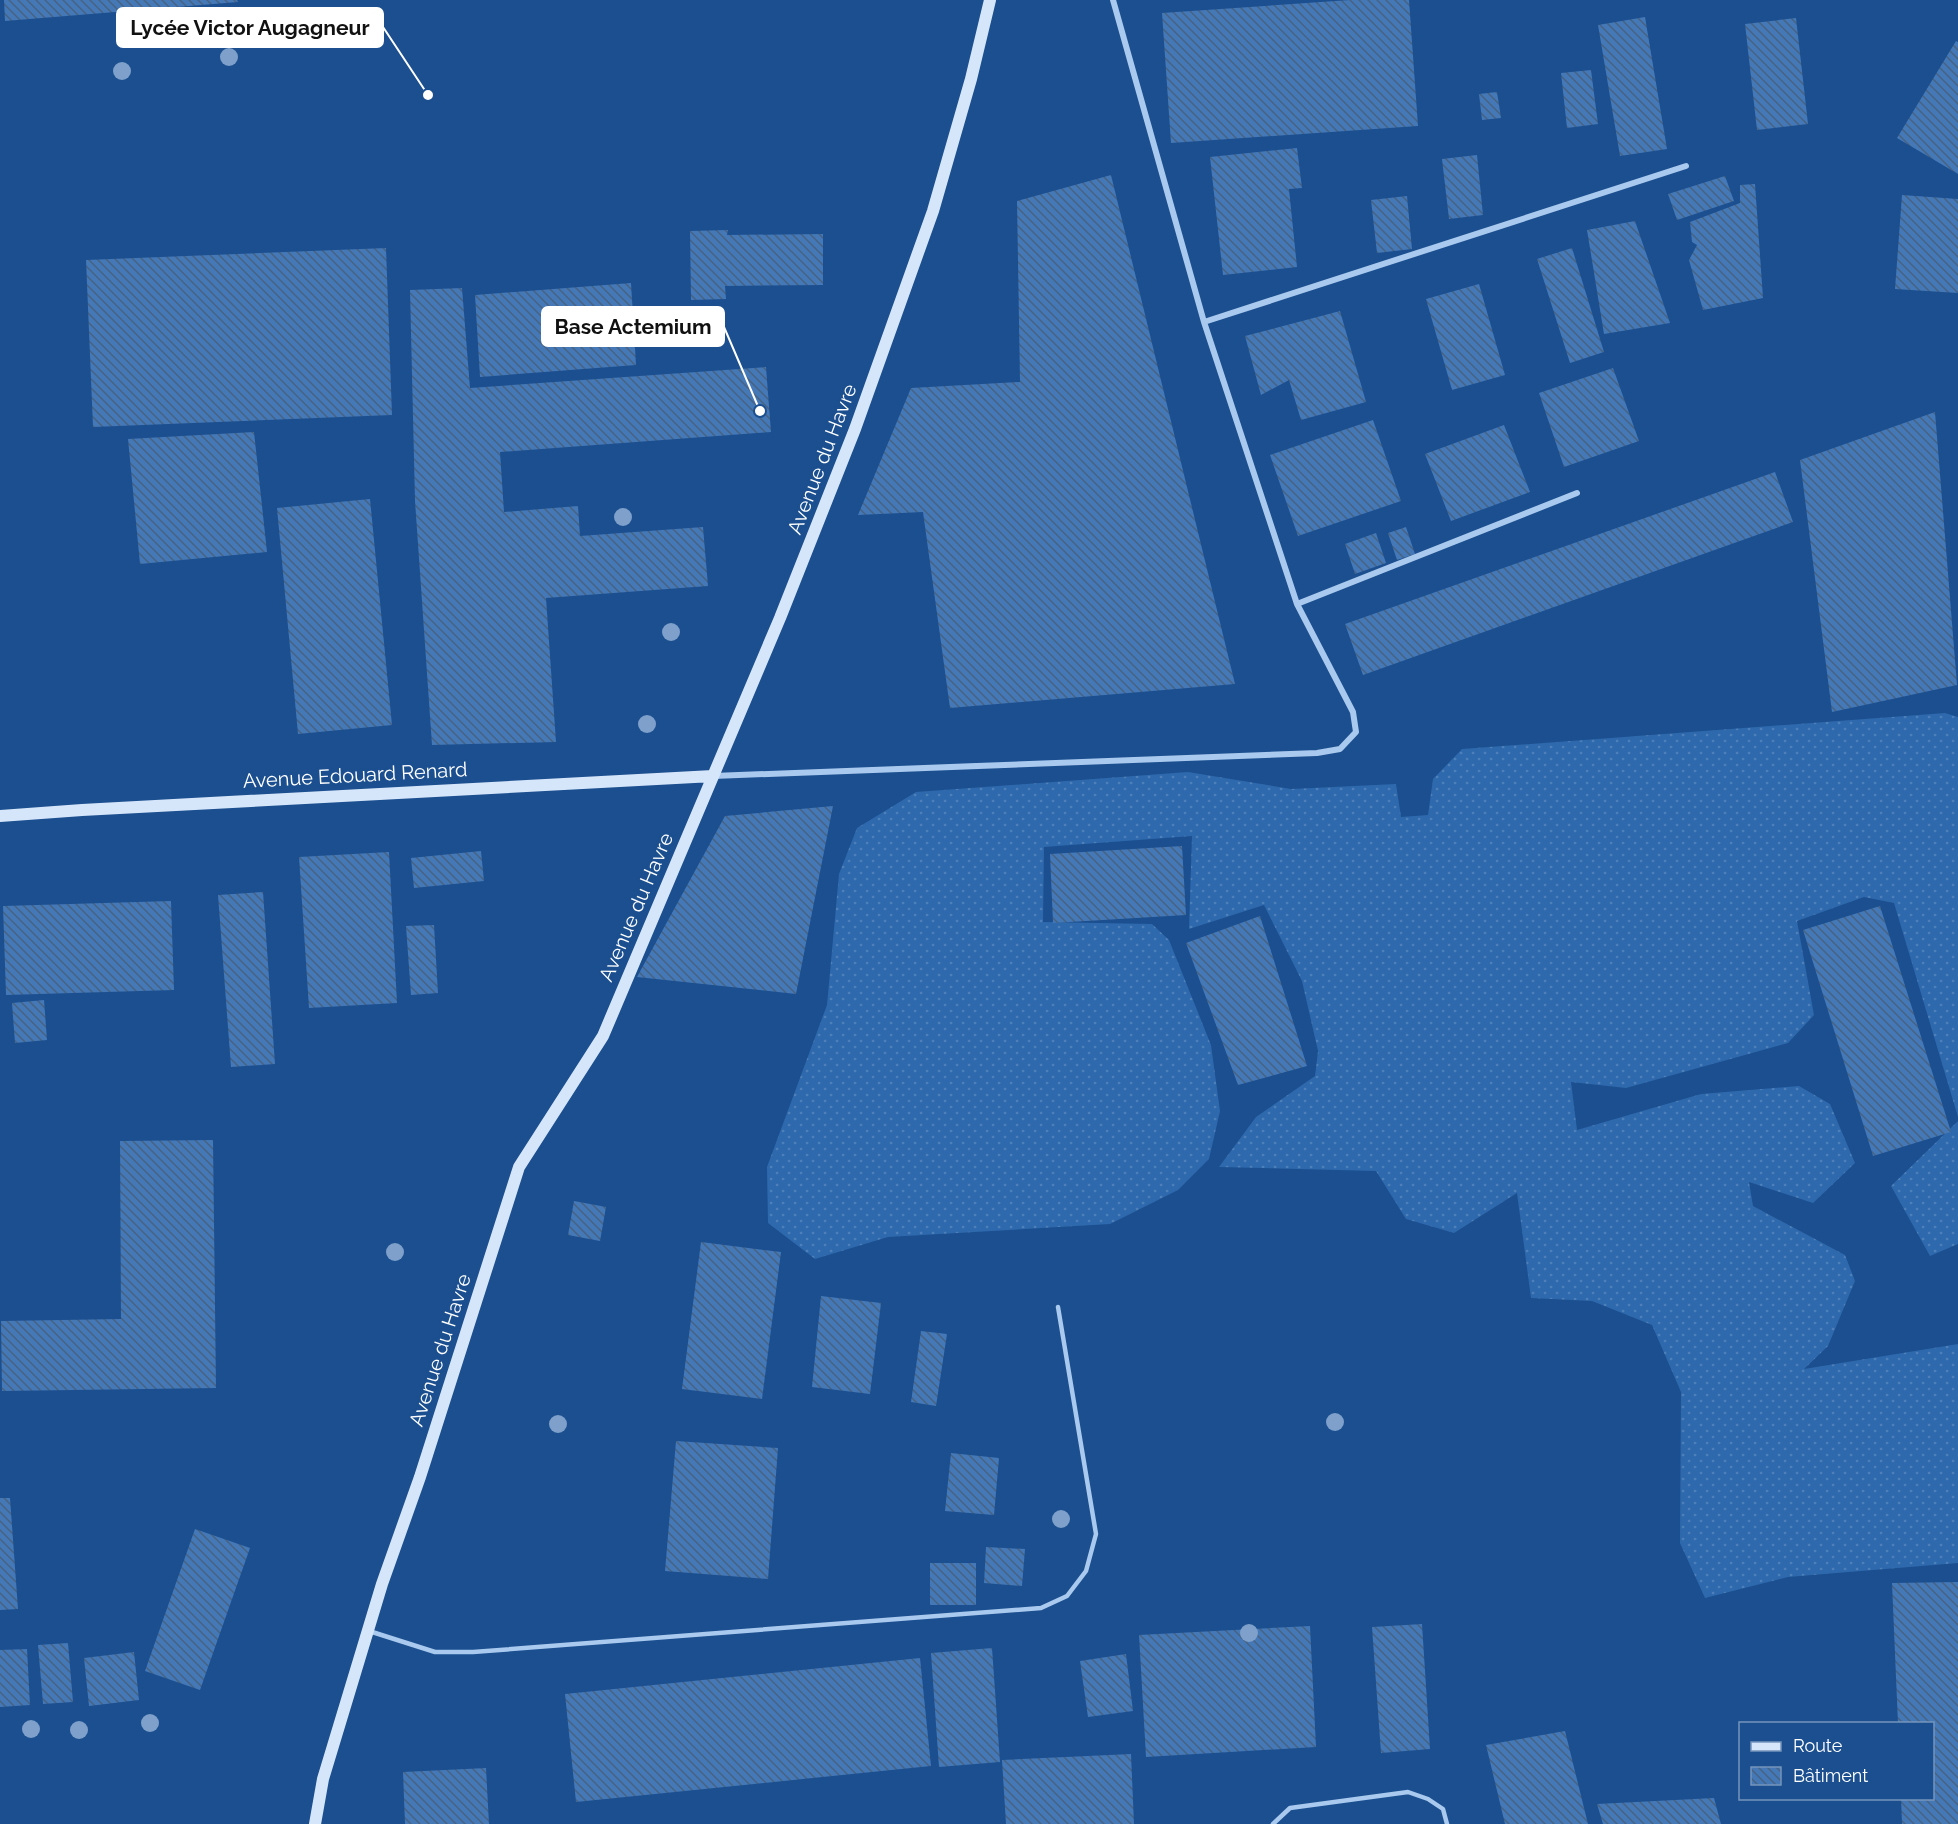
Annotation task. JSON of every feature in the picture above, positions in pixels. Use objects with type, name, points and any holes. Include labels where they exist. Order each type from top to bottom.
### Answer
[{"type":"street","name":"Avenue du Havre","points":[[315,1824],[322,1779],[382,1584],[420,1478],[519,1167],[603,1036],[780,618],[855,429],[933,211],[971,79],[990,0]]},
{"type":"street","points":[[713,776],[1317,753],[1340,750],[1356,732],[1353,712],[1297,604],[1204,322],[1113,0]]},
{"type":"street","points":[[1204,322],[1686,166]]},
{"type":"street","points":[[1297,604],[1577,493]]},
{"type":"street","name":"Avenue Edouard Renard","points":[[0,816],[106,808],[713,776]]},
{"type":"lane","points":[[368,1631],[435,1652],[473,1652],[1041,1608],[1067,1596],[1086,1570],[1096,1534],[1058,1307]]},
{"type":"lane","points":[[1273,1824],[1290,1809],[1408,1792],[1428,1799],[1443,1809],[1447,1824]]},
{"type":"shaded area","points":[[1945,713],[1958,717],[1958,1117],[1894,903],[1864,897],[1797,921],[1814,1015],[1788,1043],[1626,1088],[1571,1082],[1577,1130],[1701,1094],[1799,1086],[1830,1104],[1855,1163],[1813,1203],[1749,1182],[1753,1206],[1845,1255],[1855,1281],[1828,1346],[1804,1369],[1958,1344],[1958,1563],[1788,1577],[1705,1598],[1680,1543],[1681,1392],[1652,1325],[1592,1301],[1531,1298],[1517,1193],[1454,1233],[1406,1219],[1376,1171],[1219,1167],[1256,1117],[1315,1076],[1318,1051],[1302,981],[1264,905],[1189,929],[1192,836],[1044,847],[1043,922],[1152,924],[1169,940],[1211,1045],[1220,1111],[1209,1159],[1178,1190],[1110,1224],[888,1237],[815,1259],[768,1223],[767,1167],[827,1005],[839,874],[857,828],[916,792],[1188,772],[1291,789],[1396,784],[1401,817],[1428,815],[1433,779],[1462,749]]},
{"type":"shaded area","points":[[1958,1121],[1958,1244],[1930,1256],[1891,1186]]},
{"type":"building","points":[[4,0],[237,0],[238,2],[5,21]]},
{"type":"building","points":[[1350,0],[1409,0],[1418,126],[1171,143],[1162,13]]},
{"type":"building","points":[[1645,17],[1667,149],[1620,156],[1598,25]]},
{"type":"building","points":[[1796,18],[1808,124],[1757,130],[1745,24]]},
{"type":"building","points":[[1956,41],[1958,42],[1958,174],[1897,138]]},
{"type":"building","points":[[1591,70],[1598,124],[1567,128],[1561,73]]},
{"type":"building","points":[[1497,92],[1501,118],[1482,120],[1479,94]]},
{"type":"building","points":[[1297,148],[1302,188],[1289,189],[1297,267],[1223,275],[1210,157]]},
{"type":"building","points":[[1477,155],[1483,215],[1449,219],[1442,159]]},
{"type":"building","points":[[1111,175],[1235,684],[950,708],[923,512],[858,515],[911,388],[1020,382],[1017,201]]},
{"type":"building","points":[[1725,176],[1734,201],[1677,220],[1668,194]]},
{"type":"building","points":[[1755,184],[1763,298],[1703,310],[1689,260],[1697,245],[1692,242],[1690,222],[1740,203],[1740,185]]},
{"type":"building","points":[[1902,195],[1958,199],[1958,293],[1895,289]]},
{"type":"building","points":[[1407,196],[1412,249],[1377,253],[1371,200]]},
{"type":"building","points":[[1635,221],[1670,323],[1604,334],[1587,230]]},
{"type":"building","points":[[728,230],[727,235],[823,234],[823,285],[725,286],[726,299],[691,300],[690,231]]},
{"type":"building","points":[[386,248],[392,415],[93,427],[86,260]]},
{"type":"building","points":[[1572,248],[1604,352],[1570,363],[1537,259]]},
{"type":"building","points":[[631,283],[636,365],[480,377],[475,295]]},
{"type":"building","points":[[1479,284],[1505,375],[1452,390],[1426,299]]},
{"type":"building","points":[[462,288],[470,388],[766,367],[771,432],[500,452],[504,512],[578,506],[580,536],[703,527],[708,586],[546,598],[556,742],[432,745],[415,501],[410,290]]},
{"type":"building","points":[[1340,311],[1366,402],[1301,420],[1289,380],[1261,395],[1245,336]]},
{"type":"building","points":[[1613,368],[1639,441],[1564,467],[1539,393]]},
{"type":"building","points":[[1935,412],[1957,685],[1832,712],[1800,460]]},
{"type":"building","points":[[1373,420],[1401,501],[1298,536],[1270,455]]},
{"type":"building","points":[[1504,425],[1530,492],[1451,521],[1425,454]]},
{"type":"building","points":[[254,432],[267,552],[140,564],[128,439]]},
{"type":"building","points":[[1775,472],[1793,522],[1363,675],[1345,624]]},
{"type":"building","points":[[370,499],[392,725],[298,734],[277,508]]},
{"type":"building","points":[[1406,527],[1415,554],[1397,560],[1388,533]]},
{"type":"building","points":[[1376,533],[1386,563],[1355,574],[1345,544]]},
{"type":"building","points":[[833,806],[796,994],[637,977],[725,816]]},
{"type":"building","points":[[1182,846],[1186,915],[1053,923],[1050,854]]},
{"type":"building","points":[[481,851],[484,881],[414,888],[411,858]]},
{"type":"building","points":[[389,852],[397,1003],[309,1008],[299,857]]},
{"type":"building","points":[[263,892],[275,1064],[231,1067],[218,895]]},
{"type":"building","points":[[171,901],[174,990],[6,995],[3,906]]},
{"type":"building","points":[[1880,906],[1951,1132],[1873,1156],[1803,930]]},
{"type":"building","points":[[1260,916],[1307,1066],[1238,1085],[1186,943]]},
{"type":"building","points":[[434,925],[438,993],[411,995],[406,926]]},
{"type":"building","points":[[44,1000],[47,1040],[15,1043],[12,1003]]},
{"type":"building","points":[[213,1140],[216,1388],[2,1391],[1,1321],[121,1319],[120,1141]]},
{"type":"building","points":[[574,1201],[606,1207],[600,1241],[568,1235]]},
{"type":"building","points":[[701,1242],[781,1252],[762,1399],[682,1389]]},
{"type":"building","points":[[821,1296],[881,1303],[870,1394],[812,1387]]},
{"type":"building","points":[[921,1331],[947,1334],[936,1406],[911,1402]]},
{"type":"building","points":[[676,1441],[778,1448],[768,1579],[665,1571]]},
{"type":"building","points":[[951,1453],[999,1458],[994,1515],[945,1511]]},
{"type":"building","points":[[0,1498],[10,1498],[18,1609],[0,1610]]},
{"type":"building","points":[[195,1529],[250,1548],[200,1690],[145,1671]]},
{"type":"building","points":[[986,1547],[1025,1549],[1022,1586],[984,1583]]},
{"type":"building","points":[[930,1563],[976,1563],[976,1605],[930,1605]]},
{"type":"building","points":[[1958,1582],[1958,1824],[1902,1824],[1901,1800],[1934,1800],[1934,1722],[1898,1722],[1892,1583]]},
{"type":"building","points":[[1422,1624],[1430,1749],[1381,1753],[1372,1627]]},
{"type":"building","points":[[1310,1626],[1316,1747],[1146,1757],[1139,1635]]},
{"type":"building","points":[[68,1643],[73,1702],[43,1704],[38,1645]]},
{"type":"building","points":[[992,1648],[1000,1762],[939,1767],[931,1653]]},
{"type":"building","points":[[27,1649],[30,1705],[0,1707],[0,1650]]},
{"type":"building","points":[[134,1652],[139,1700],[89,1706],[84,1658]]},
{"type":"building","points":[[1126,1654],[1133,1711],[1088,1717],[1080,1661]]},
{"type":"building","points":[[920,1658],[931,1766],[576,1802],[565,1694]]},
{"type":"building","points":[[1565,1731],[1588,1824],[1505,1824],[1486,1745]]},
{"type":"building","points":[[1131,1754],[1134,1824],[1006,1824],[1002,1760]]},
{"type":"building","points":[[486,1768],[489,1824],[405,1824],[403,1772]]},
{"type":"building","points":[[1714,1798],[1721,1824],[1603,1824],[1597,1804]]},
{"type":"place","name":"Lycée Victor Augagneur","points":[[428,95]]},
{"type":"place","name":"Base Actemium","points":[[760,411]]}]
